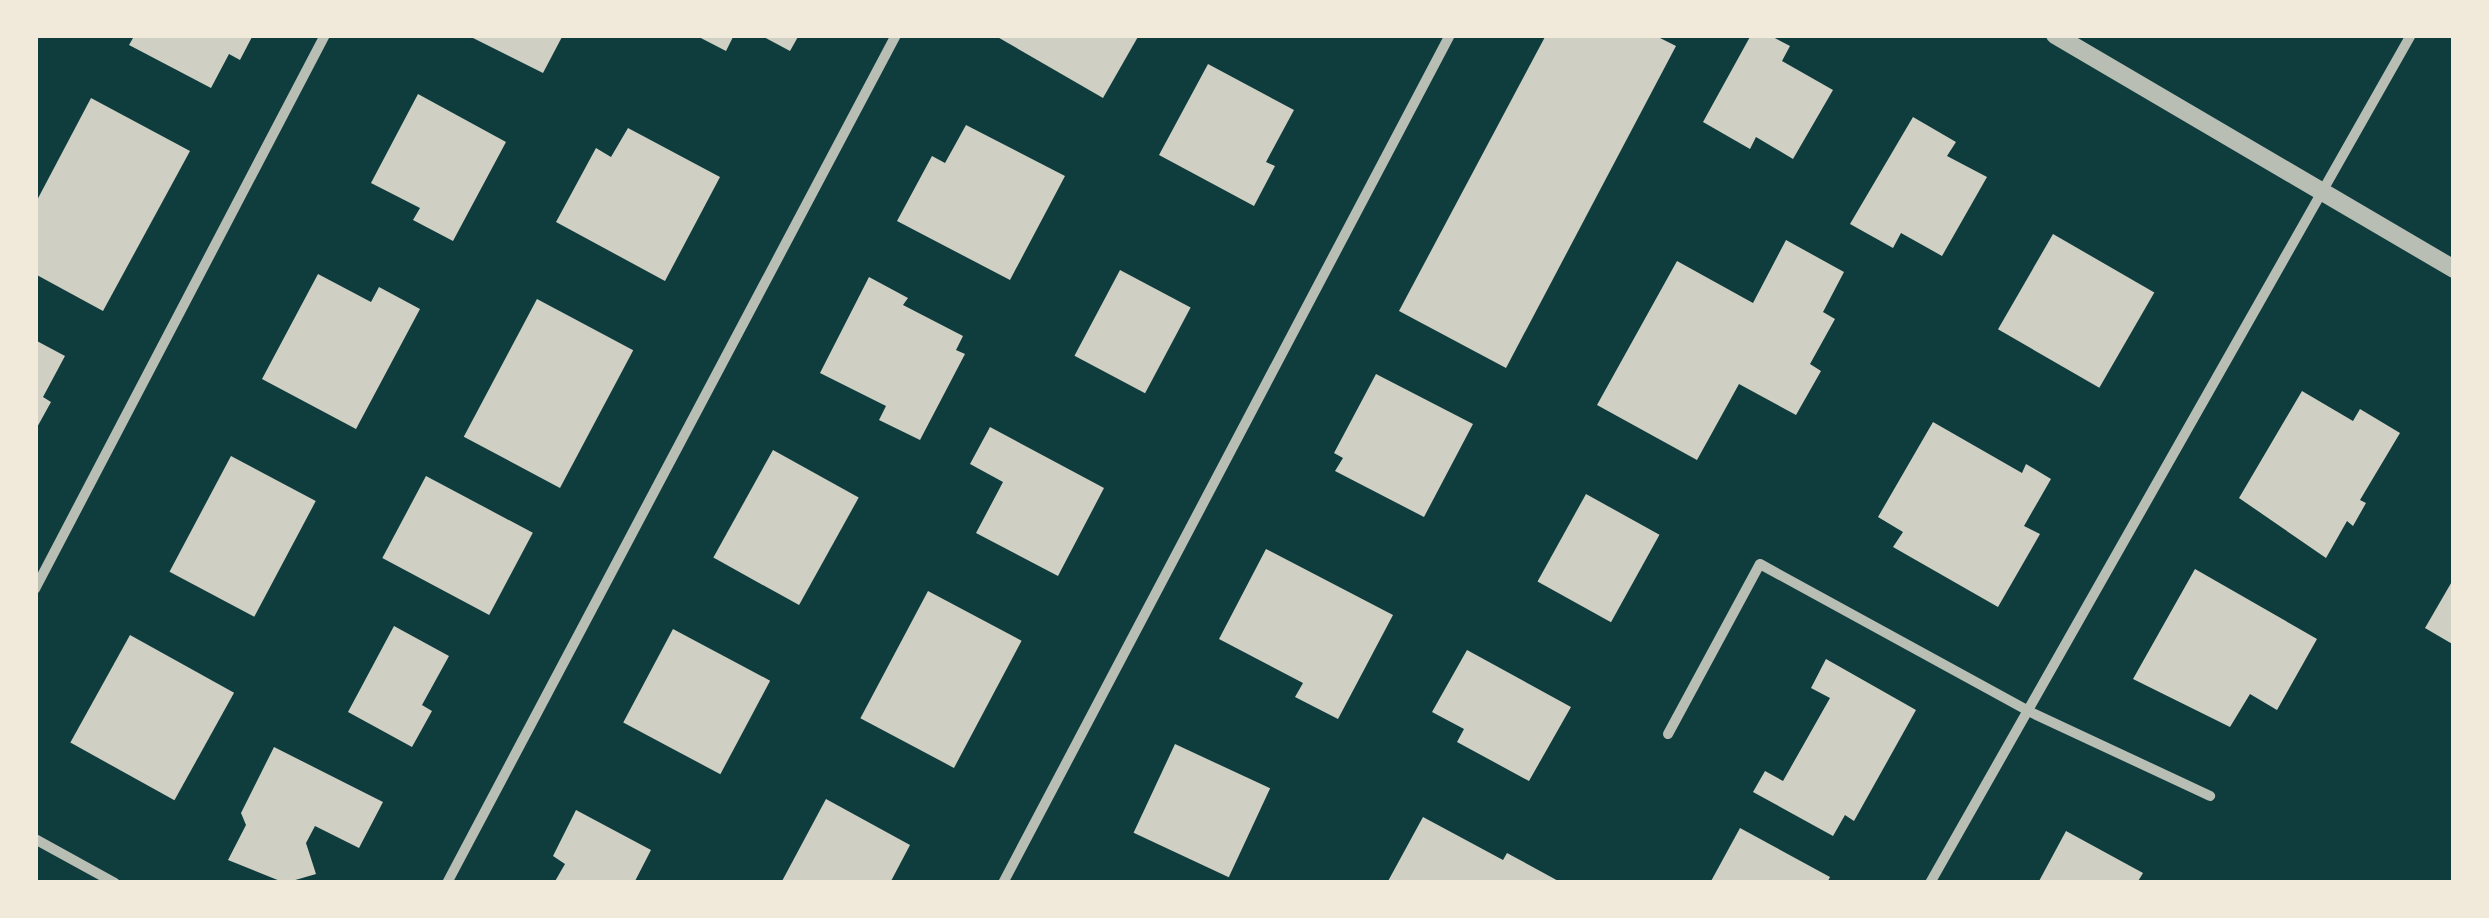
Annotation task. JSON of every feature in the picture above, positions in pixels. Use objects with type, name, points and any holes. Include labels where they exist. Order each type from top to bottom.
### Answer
[{"type":"street","points":[[35,589],[325,35]]},
{"type":"street","points":[[447,883],[896,35]]},
{"type":"street","points":[[1004,883],[1450,35]]},
{"type":"street","points":[[2054,35],[2454,269]]},
{"type":"street","points":[[1930,883],[2325,194],[2411,35]]},
{"type":"street","points":[[1668,734],[1760,564],[2028,711],[2210,796]]},
{"type":"street","points":[[35,838],[114,883]]},
{"type":"building","points":[[128,35],[253,35],[240,60],[229,54],[211,88],[129,45],[133,38]]},
{"type":"building","points":[[467,35],[563,35],[543,73]]},
{"type":"building","points":[[695,35],[734,35],[726,51]]},
{"type":"building","points":[[760,35],[799,35],[790,51]]},
{"type":"building","points":[[994,35],[1139,35],[1103,98]]},
{"type":"building","points":[[1546,35],[1654,35],[1676,46],[1506,368],[1399,311]]},
{"type":"building","points":[[1751,35],[1769,35],[1790,46],[1782,61],[1833,90],[1793,159],[1756,137],[1750,149],[1703,122]]},
{"type":"building","points":[[1208,64],[1294,110],[1266,162],[1275,166],[1254,206],[1159,155]]},
{"type":"building","points":[[418,94],[506,142],[453,241],[413,220],[420,208],[371,183]]},
{"type":"building","points":[[91,98],[190,151],[103,311],[35,274],[35,204]]},
{"type":"building","points":[[1913,117],[1956,142],[1947,156],[1987,177],[1942,256],[1901,233],[1893,248],[1850,224]]},
{"type":"building","points":[[966,125],[1065,176],[1010,280],[897,221],[932,156],[945,163]]},
{"type":"building","points":[[628,128],[720,177],[665,281],[556,222],[596,148],[611,157]]},
{"type":"building","points":[[2053,234],[2154,293],[2099,388],[1998,329]]},
{"type":"building","points":[[1786,240],[1844,272],[1823,312],[1835,319],[1810,364],[1821,371],[1796,415],[1739,384],[1697,460],[1597,405],[1677,261],[1753,303]]},
{"type":"building","points":[[1120,270],[1191,308],[1145,393],[1074,356]]},
{"type":"building","points":[[318,274],[371,302],[379,287],[420,309],[356,429],[262,379]]},
{"type":"building","points":[[869,277],[908,298],[903,305],[963,336],[956,350],[965,354],[920,440],[879,420],[886,406],[820,373]]},
{"type":"building","points":[[537,299],[633,350],[560,488],[464,437]]},
{"type":"building","points":[[35,340],[65,356],[43,397],[51,402],[35,431]]},
{"type":"building","points":[[1376,374],[1473,424],[1424,517],[1335,471],[1343,458],[1334,453]]},
{"type":"building","points":[[2302,391],[2353,421],[2360,409],[2400,433],[2360,500],[2366,503],[2353,526],[2347,521],[2326,558],[2239,498]]},
{"type":"building","points":[[1933,422],[2022,473],[2026,464],[2051,479],[2024,526],[2040,534],[1998,607],[1893,547],[1903,532],[1878,517]]},
{"type":"building","points":[[990,427],[1104,488],[1058,576],[976,533],[1003,482],[970,464]]},
{"type":"building","points":[[773,450],[859,498],[799,605],[713,558]]},
{"type":"building","points":[[231,456],[316,501],[254,617],[169,572]]},
{"type":"building","points":[[426,476],[533,533],[489,615],[382,558]]},
{"type":"building","points":[[1586,494],[1659,535],[1611,622],[1538,581]]},
{"type":"building","points":[[1266,549],[1393,615],[1338,719],[1295,697],[1303,683],[1219,639]]},
{"type":"building","points":[[2195,569],[2317,639],[2277,710],[2250,694],[2230,727],[2133,679]]},
{"type":"building","points":[[2454,578],[2454,645],[2425,628]]},
{"type":"building","points":[[928,591],[1022,641],[954,768],[860,718]]},
{"type":"building","points":[[394,626],[449,656],[422,705],[432,711],[412,747],[348,712]]},
{"type":"building","points":[[673,629],[770,681],[720,774],[623,723]]},
{"type":"building","points":[[130,635],[234,693],[174,800],[70,743]]},
{"type":"building","points":[[1467,650],[1571,707],[1529,781],[1457,742],[1464,729],[1432,712]]},
{"type":"building","points":[[1826,659],[1916,710],[1854,821],[1845,815],[1833,836],[1753,792],[1765,771],[1783,781],[1830,698],[1811,688]]},
{"type":"building","points":[[1175,744],[1270,788],[1229,877],[1134,833]]},
{"type":"building","points":[[274,747],[383,802],[359,848],[315,826],[306,843],[316,874],[285,883],[228,860],[246,825],[241,813]]},
{"type":"building","points":[[826,799],[910,845],[890,883],[781,883]]},
{"type":"building","points":[[576,810],[651,850],[634,883],[554,883],[565,864],[553,856]]},
{"type":"building","points":[[1423,817],[1503,860],[1507,853],[1562,883],[1387,883]]},
{"type":"building","points":[[1740,828],[1830,877],[1827,883],[1710,883]]},
{"type":"building","points":[[2066,831],[2143,873],[2137,883],[2038,883]]}]
